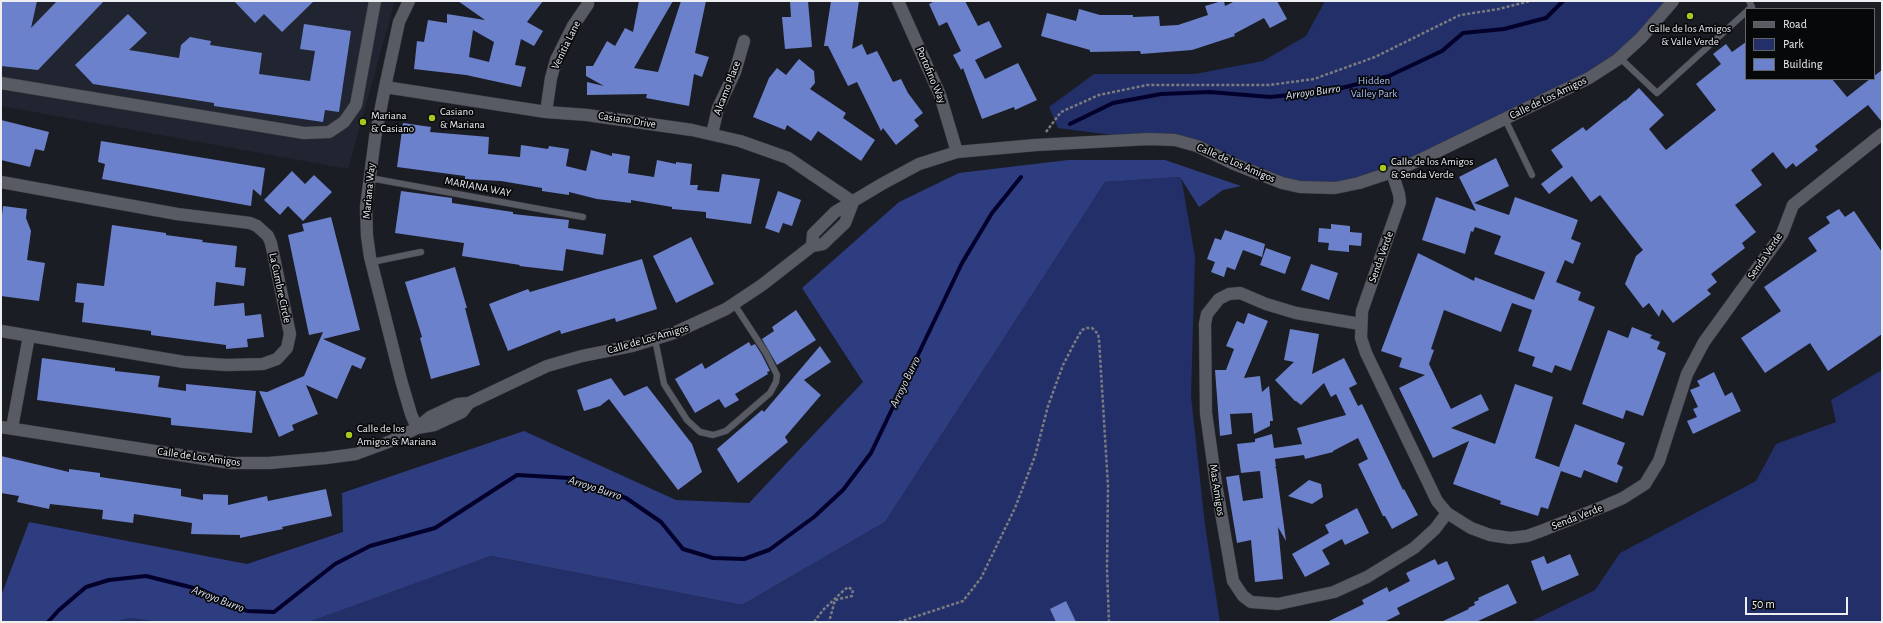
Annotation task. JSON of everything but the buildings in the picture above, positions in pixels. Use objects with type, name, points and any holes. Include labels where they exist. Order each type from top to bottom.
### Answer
[{"type":"street","points":[[1,83],[304,133],[328,132],[344,122],[356,105],[375,1]]},
{"type":"street","name":"Mariana Way","points":[[409,1],[399,22],[385,86],[375,138],[366,207],[367,236],[372,262],[401,380],[411,414],[417,428]]},
{"type":"street","name":"Portofino Way","points":[[898,1],[940,94],[957,152]]},
{"type":"street","name":"Calle de Los Amigos","points":[[6,427],[231,463],[269,463],[356,454],[391,441],[417,428],[434,425],[462,412],[469,402],[547,366],[582,356],[632,346],[693,326],[734,304],[762,285],[812,246],[823,244],[845,223],[853,202],[919,164],[957,152],[1036,145],[1149,139],[1175,140],[1197,146],[1234,164],[1282,183],[1300,187],[1335,188],[1359,183],[1392,172],[1589,78],[1619,58],[1641,38],[1673,1]]},
{"type":"street","name":"Venitia Lane","points":[[546,112],[551,78],[556,60],[573,26],[588,4]]},
{"type":"street","name":"Alcamo Place","points":[[712,134],[718,108],[734,72],[744,41]]},
{"type":"street","name":"Casiano Drive","points":[[385,86],[546,112],[588,115],[712,134],[740,141],[788,158],[853,202]]},
{"type":"street","name":"Senda Verde","points":[[1392,172],[1399,194],[1398,209],[1362,311],[1360,324],[1366,353],[1428,486],[1437,501],[1447,513],[1471,528],[1490,535],[1510,538],[1527,536],[1607,505],[1623,498],[1645,484],[1659,461],[1687,374],[1704,342],[1782,234],[1793,205],[1881,136]]},
{"type":"street","name":"La Cumbre Circle","points":[[1,182],[177,214],[250,223],[257,226],[263,230],[271,243],[290,334],[287,348],[278,359],[264,364],[248,365],[184,362],[1,331]]},
{"type":"street","name":"Mas Amigos","points":[[1360,324],[1296,313],[1266,304],[1240,293],[1229,294],[1219,299],[1207,314],[1204,324],[1206,412],[1216,484],[1233,581],[1243,596],[1251,602],[1278,604],[1334,592],[1367,577],[1414,548],[1435,529],[1447,513]]},
{"type":"street","points":[[6,427],[29,336]]},
{"type":"lane","points":[[1619,58],[1658,93],[1745,13]]},
{"type":"lane","points":[[1505,119],[1532,175]]},
{"type":"lane","name":"MARIANA WAY","points":[[370,178],[582,217]]},
{"type":"lane","points":[[372,262],[421,252]]},
{"type":"lane","points":[[655,339],[664,384],[688,420],[700,432],[713,436],[726,431],[770,393],[776,382],[777,375],[766,353],[734,304]]},
{"type":"path","points":[[1036,145],[1061,112],[1099,95],[1147,85],[1269,85],[1314,79],[1376,57],[1460,15],[1499,9],[1530,1]]},
{"type":"path","points":[[899,622],[963,601],[980,578],[998,545],[1018,500],[1035,456],[1048,406],[1063,365],[1082,330],[1087,328],[1092,328],[1098,334],[1099,339],[1108,486],[1107,569],[1109,622]]},
{"type":"path","points":[[814,622],[823,610],[848,588],[853,590],[852,596],[835,600]]},
{"type":"path","points":[[829,622],[835,600]]},
{"type":"shaded area","points":[[1,1],[395,1],[348,169],[1,106]]},
{"type":"shaded area","points":[[1068,160],[1165,160],[1241,186],[1223,190],[1199,207],[1180,177],[1105,182],[885,522],[742,605],[491,556],[309,622],[158,622],[130,618],[114,622],[1,622],[1,596],[29,522],[247,564],[343,532],[342,493],[524,431],[676,500],[749,503],[863,382],[802,288],[899,202],[959,173]]},
{"type":"green space","name":"Hidden Valley Park","points":[[1325,1],[1673,1],[1617,60],[1359,183],[1300,187],[1197,146],[1058,128],[1049,107],[1094,74],[1195,74],[1263,61],[1306,36]]},
{"type":"green space","points":[[1181,177],[1195,256],[1191,396],[1205,525],[1220,622],[309,622],[491,556],[742,605],[885,522],[1105,182]]},
{"type":"green space","points":[[1882,370],[1882,622],[1530,622],[1595,590],[1620,553],[1756,481],[1776,444],[1836,422],[1831,400]]},
{"type":"green space","points":[[130,618],[158,622],[114,622]]},
{"type":"waterway","name":"Arroyo Burro","points":[[1070,124],[1113,103],[1161,94],[1210,92],[1270,97],[1330,91],[1389,76],[1442,51],[1463,33],[1504,29],[1546,18],[1563,1]]},
{"type":"waterway","name":"Arroyo Burro","points":[[48,622],[59,610],[86,587],[109,580],[146,576],[202,590],[247,611],[274,612],[335,564],[370,546],[435,528],[517,475],[570,478],[626,498],[661,522],[683,549],[713,558],[744,559],[769,550],[814,517],[843,490],[871,453],[962,263],[992,213],[1021,177]]},
{"type":"place","name":"Calle de los Amigos & Valle Verde","points":[[1690,16]]},
{"type":"place","name":"Casiano & Mariana","points":[[432,118]]},
{"type":"place","name":"Mariana & Casiano","points":[[363,122]]},
{"type":"place","name":"Calle de los Amigos & Senda Verde","points":[[1383,168]]},
{"type":"place","name":"Calle de los Amigos & Mariana","points":[[349,435]]}]
